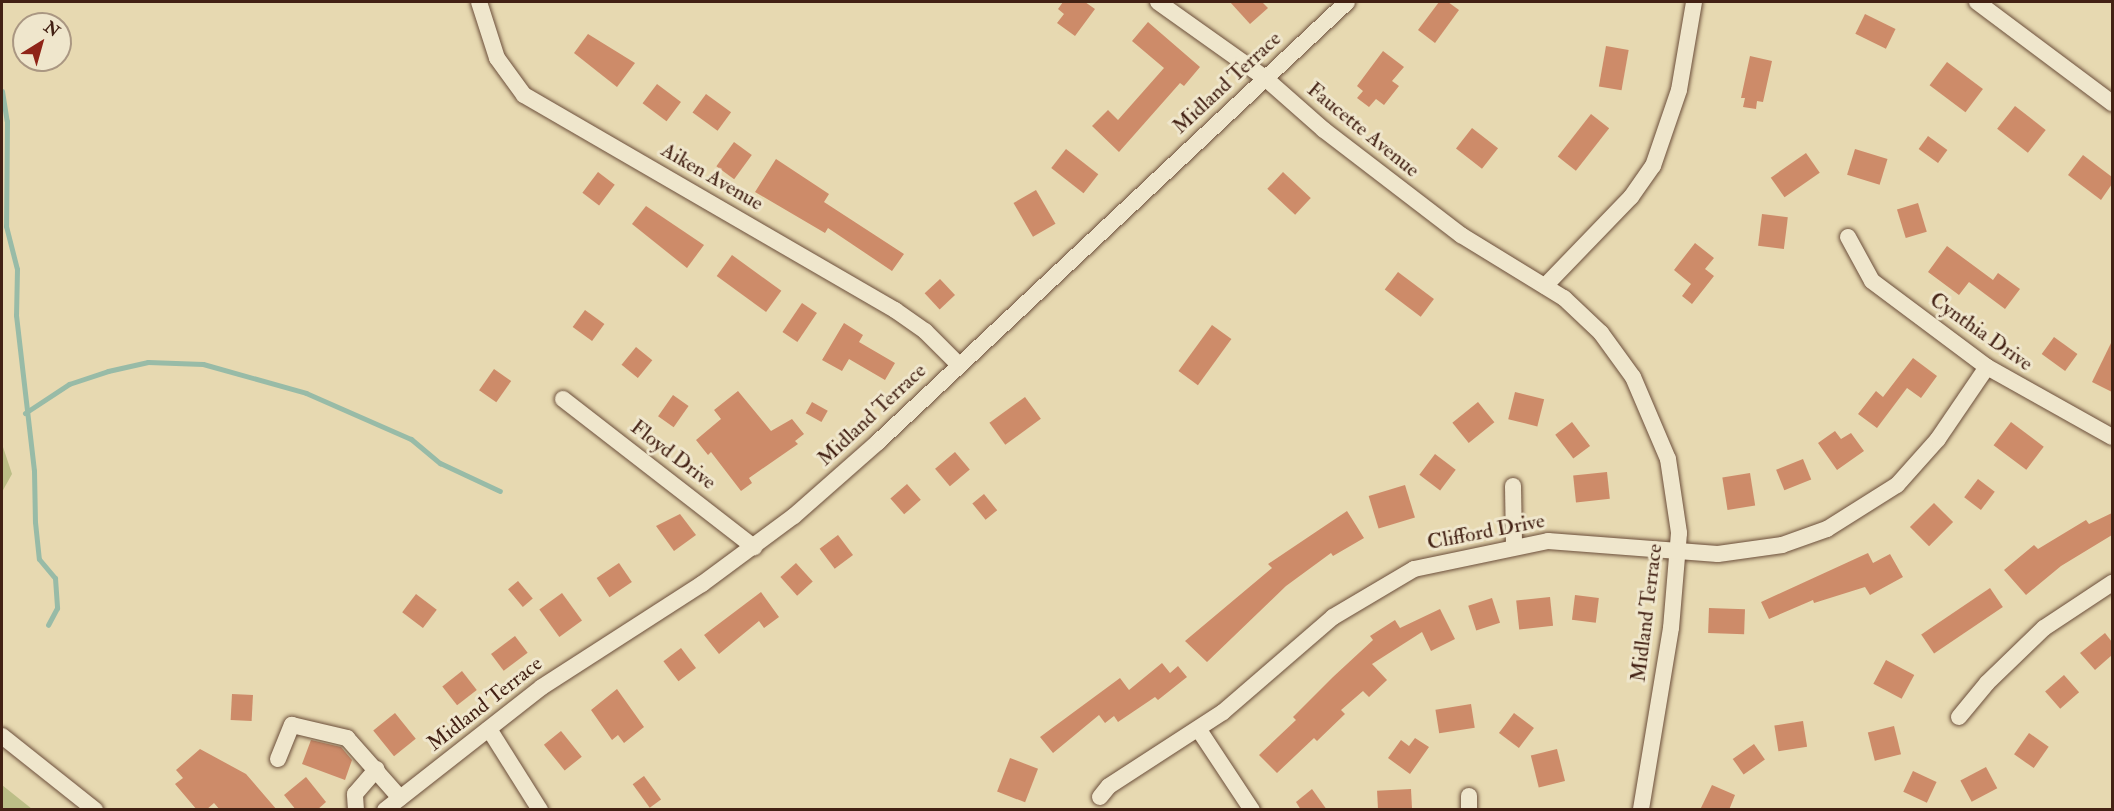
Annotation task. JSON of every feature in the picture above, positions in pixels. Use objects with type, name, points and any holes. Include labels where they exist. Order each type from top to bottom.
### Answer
[{"type":"street","name":"Aiken Avenue","points":[[479,2],[497,57],[524,94],[895,310],[925,331],[959,365]]},
{"type":"street","name":"Faucette Avenue","points":[[1158,2],[1265,78],[1324,130],[1443,222],[1545,286]]},
{"type":"street","name":"Midland Terrace","points":[[385,810],[565,671],[754,547],[845,473],[1347,2]]},
{"type":"street","points":[[1545,286],[1631,197],[1653,166],[1679,90],[1694,2]]},
{"type":"street","points":[[1977,2],[2112,103]]},
{"type":"street","name":"Cynthia Drive","points":[[1848,237],[1872,281],[1987,367],[2112,437]]},
{"type":"street","name":"Midland Terrace","points":[[1545,286],[1601,333],[1633,377],[1648,406],[1674,484],[1678,553],[1671,628],[1641,810]]},
{"type":"street","name":"Clifford Drive","points":[[1100,797],[1109,786],[1199,730],[1309,635],[1377,588],[1437,562],[1514,545],[1572,540],[1678,553],[1718,554],[1782,545],[1827,529],[1869,506],[1897,484],[1923,457],[1987,367]]},
{"type":"street","name":"Floyd Drive","points":[[563,399],[754,547]]},
{"type":"street","points":[[1513,486],[1514,545]]},
{"type":"street","points":[[1959,717],[1987,683],[2044,628],[2112,583]]},
{"type":"street","points":[[278,759],[292,725],[347,738],[400,798]]},
{"type":"street","points":[[489,729],[540,810]]},
{"type":"street","points":[[1199,730],[1252,810]]},
{"type":"street","points":[[2,736],[94,810]]},
{"type":"street","points":[[356,810],[355,794],[376,769]]},
{"type":"green space","points":[[2,444],[12,474],[2,492]]},
{"type":"green space","points":[[2,785],[32,809],[2,809]]},
{"type":"building","points":[[1063,2],[1085,2],[1095,9],[1075,36],[1057,23],[1064,14],[1058,9]]},
{"type":"building","points":[[1230,2],[1262,2],[1268,8],[1250,24]]},
{"type":"building","points":[[1439,2],[1448,2],[1459,10],[1435,43],[1418,30]]},
{"type":"building","points":[[1865,14],[1896,29],[1886,49],[1855,34]]},
{"type":"building","points":[[1148,22],[1200,67],[1184,86],[1180,83],[1119,152],[1092,126],[1108,110],[1118,120],[1164,68],[1132,41]]},
{"type":"building","points":[[588,34],[635,63],[617,87],[574,53]]},
{"type":"building","points":[[1606,46],[1629,50],[1622,90],[1599,86]]},
{"type":"building","points":[[1383,51],[1404,67],[1392,81],[1399,86],[1384,105],[1376,99],[1369,107],[1357,98],[1363,91],[1357,86]]},
{"type":"building","points":[[1750,56],[1772,61],[1763,102],[1757,101],[1756,109],[1743,107],[1745,98],[1741,98]]},
{"type":"building","points":[[1947,62],[1983,89],[1965,112],[1930,85]]},
{"type":"building","points":[[657,84],[681,102],[667,121],[643,103]]},
{"type":"building","points":[[706,94],[731,112],[718,131],[692,113]]},
{"type":"building","points":[[2015,106],[2046,130],[2028,153],[1997,129]]},
{"type":"building","points":[[1591,114],[1609,128],[1576,171],[1558,157]]},
{"type":"building","points":[[1472,128],[1498,148],[1482,169],[1456,148]]},
{"type":"building","points":[[1928,136],[1947,150],[1938,163],[1919,149]]},
{"type":"building","points":[[734,142],[752,155],[734,179],[716,166]]},
{"type":"building","points":[[1066,149],[1098,174],[1084,193],[1051,168]]},
{"type":"building","points":[[1855,149],[1888,159],[1880,185],[1847,175]]},
{"type":"building","points":[[1806,153],[1820,173],[1785,197],[1771,178]]},
{"type":"building","points":[[2083,155],[2112,177],[2112,184],[2101,200],[2068,175]]},
{"type":"building","points":[[776,159],[829,194],[824,202],[904,254],[892,271],[828,228],[825,233],[755,192]]},
{"type":"building","points":[[598,172],[615,185],[599,205],[582,193]]},
{"type":"building","points":[[1283,172],[1311,198],[1295,215],[1267,189]]},
{"type":"building","points":[[1036,190],[1056,224],[1033,237],[1013,203]]},
{"type":"building","points":[[1918,203],[1927,232],[1906,238],[1897,209]]},
{"type":"building","points":[[646,206],[704,245],[687,268],[632,224]]},
{"type":"building","points":[[1762,214],[1788,217],[1784,249],[1758,246]]},
{"type":"building","points":[[1695,243],[1714,258],[1705,269],[1714,276],[1692,304],[1682,296],[1691,284],[1674,270]]},
{"type":"building","points":[[1947,246],[1993,280],[1998,273],[2020,289],[2005,309],[1969,282],[1959,295],[1928,272]]},
{"type":"building","points":[[732,255],[781,291],[766,312],[717,276]]},
{"type":"building","points":[[1398,272],[1434,299],[1421,317],[1385,290]]},
{"type":"building","points":[[940,279],[955,295],[940,309],[925,293]]},
{"type":"building","points":[[802,303],[817,313],[797,342],[782,332]]},
{"type":"building","points":[[585,310],[604,324],[592,341],[573,327]]},
{"type":"building","points":[[844,323],[863,335],[859,342],[895,363],[885,380],[849,359],[842,371],[822,360]]},
{"type":"building","points":[[1212,325],[1231,339],[1198,385],[1178,371]]},
{"type":"building","points":[[2054,337],[2077,354],[2065,371],[2042,354]]},
{"type":"building","points":[[2112,341],[2112,392],[2092,382]]},
{"type":"building","points":[[636,347],[652,360],[638,378],[622,365]]},
{"type":"building","points":[[1913,358],[1937,376],[1921,398],[1907,388],[1877,428],[1858,414],[1876,391],[1883,397]]},
{"type":"building","points":[[494,369],[511,381],[496,402],[479,390]]},
{"type":"building","points":[[738,391],[771,431],[792,419],[804,434],[795,441],[798,444],[749,478],[752,483],[741,491],[711,452],[708,455],[696,440],[721,419],[714,410]]},
{"type":"building","points":[[1515,392],[1544,399],[1537,426],[1508,419]]},
{"type":"building","points":[[673,395],[689,406],[674,427],[658,416]]},
{"type":"building","points":[[1025,397],[1041,419],[1005,445],[989,423]]},
{"type":"building","points":[[812,402],[828,411],[821,422],[806,413]]},
{"type":"building","points":[[1478,402],[1494,422],[1469,443],[1452,423]]},
{"type":"building","points":[[1572,422],[1590,446],[1573,459],[1555,435]]},
{"type":"building","points":[[2011,422],[2044,447],[2026,470],[1994,445]]},
{"type":"building","points":[[1835,431],[1841,439],[1851,433],[1864,451],[1837,470],[1818,443]]},
{"type":"building","points":[[955,452],[970,470],[950,486],[935,469]]},
{"type":"building","points":[[1435,454],[1456,470],[1440,490],[1419,475]]},
{"type":"building","points":[[1803,459],[1811,479],[1784,490],[1776,470]]},
{"type":"building","points":[[1607,472],[1610,499],[1576,502],[1573,476]]},
{"type":"building","points":[[1750,473],[1755,506],[1728,510],[1722,477]]},
{"type":"building","points":[[1978,479],[1995,492],[1981,510],[1964,497]]},
{"type":"building","points":[[907,484],[921,500],[904,514],[890,498]]},
{"type":"building","points":[[1405,485],[1415,518],[1379,529],[1369,496]]},
{"type":"building","points":[[984,494],[997,510],[986,520],[972,503]]},
{"type":"building","points":[[1934,503],[1953,522],[1929,546],[1910,527]]},
{"type":"building","points":[[1347,511],[1364,538],[1333,556],[1331,553],[1286,586],[1207,662],[1185,641],[1272,568],[1268,564]]},
{"type":"building","points":[[2112,513],[2112,535],[2061,566],[2026,595],[2004,570],[2034,545],[2038,549],[2086,520],[2089,524]]},
{"type":"building","points":[[680,514],[696,535],[674,551],[656,526]]},
{"type":"building","points":[[838,535],[853,555],[835,569],[820,549]]},
{"type":"building","points":[[1868,553],[1873,563],[1890,554],[1903,577],[1870,595],[1865,587],[1814,603],[1813,600],[1769,619],[1761,602]]},
{"type":"building","points":[[619,563],[632,582],[609,597],[597,578]]},
{"type":"building","points":[[796,563],[813,582],[797,596],[780,577]]},
{"type":"building","points":[[518,581],[533,599],[523,607],[508,589]]},
{"type":"building","points":[[1990,588],[2003,607],[1934,653],[1921,634]]},
{"type":"building","points":[[761,592],[779,617],[764,628],[759,621],[719,654],[704,635]]},
{"type":"building","points":[[562,593],[582,621],[559,637],[539,609]]},
{"type":"building","points":[[416,594],[437,610],[423,628],[402,612]]},
{"type":"building","points":[[1575,595],[1599,598],[1596,623],[1572,620]]},
{"type":"building","points":[[1550,597],[1553,626],[1519,629],[1516,601]]},
{"type":"building","points":[[1492,598],[1500,623],[1476,630],[1468,606]]},
{"type":"building","points":[[1709,608],[1745,609],[1744,634],[1708,633]]},
{"type":"building","points":[[1440,609],[1455,639],[1431,651],[1422,632],[1372,664],[1387,680],[1369,697],[1363,691],[1341,710],[1345,714],[1317,741],[1314,738],[1277,773],[1259,755],[1296,720],[1293,717],[1373,640],[1370,636],[1395,620],[1400,628]]},
{"type":"building","points":[[2105,633],[2112,642],[2112,655],[2095,670],[2080,653]]},
{"type":"building","points":[[515,636],[528,653],[504,671],[491,654]]},
{"type":"building","points":[[681,648],[696,668],[678,681],[663,661]]},
{"type":"building","points":[[1886,660],[1914,675],[1902,699],[1873,684]]},
{"type":"building","points":[[1162,663],[1170,673],[1178,666],[1187,677],[1158,700],[1155,697],[1118,722],[1114,716],[1105,723],[1099,715],[1053,753],[1040,737],[1120,678],[1129,690]]},
{"type":"building","points":[[462,671],[477,690],[457,705],[442,686]]},
{"type":"building","points":[[2064,675],[2079,692],[2060,709],[2045,691]]},
{"type":"building","points":[[617,689],[644,727],[624,743],[618,735],[612,740],[591,710]]},
{"type":"building","points":[[232,694],[253,695],[252,721],[231,720]]},
{"type":"building","points":[[1471,704],[1475,728],[1439,733],[1435,710]]},
{"type":"building","points":[[395,713],[416,739],[394,756],[373,731]]},
{"type":"building","points":[[1514,713],[1534,728],[1519,748],[1499,733]]},
{"type":"building","points":[[1803,721],[1807,747],[1778,751],[1774,726]]},
{"type":"building","points":[[1894,726],[1901,754],[1875,761],[1868,733]]},
{"type":"building","points":[[561,731],[582,757],[565,770],[544,745]]},
{"type":"building","points":[[2029,733],[2049,747],[2034,768],[2014,754]]},
{"type":"building","points":[[1415,738],[1429,747],[1410,774],[1388,758],[1401,740],[1409,746]]},
{"type":"building","points":[[311,740],[341,747],[352,760],[345,780],[302,764]]},
{"type":"building","points":[[1754,744],[1765,760],[1744,774],[1733,759]]},
{"type":"building","points":[[200,749],[246,774],[277,810],[220,810],[214,803],[206,810],[197,810],[175,784],[183,778],[176,770]]},
{"type":"building","points":[[1557,749],[1565,781],[1539,788],[1531,756]]},
{"type":"building","points":[[1010,758],[1038,769],[1025,802],[997,792]]},
{"type":"building","points":[[1986,767],[1997,788],[1972,802],[1960,781]]},
{"type":"building","points":[[1913,771],[1937,782],[1927,803],[1903,792]]},
{"type":"building","points":[[644,776],[661,799],[650,808],[633,784]]},
{"type":"building","points":[[306,777],[326,802],[317,810],[296,810],[284,795]]},
{"type":"building","points":[[1712,785],[1735,795],[1729,810],[1700,810]]},
{"type":"building","points":[[1312,789],[1327,810],[1301,810],[1296,802]]},
{"type":"building","points":[[1411,789],[1412,810],[1378,810],[1377,791]]},
{"type":"waterway","points":[[2,91],[7,121],[6,226],[17,269],[16,315],[34,471],[35,522],[39,559],[55,578],[57,608],[48,625]]},
{"type":"waterway","points":[[25,413],[69,384],[108,371],[148,362],[203,364],[306,393],[411,439],[440,463],[500,491]]}]
